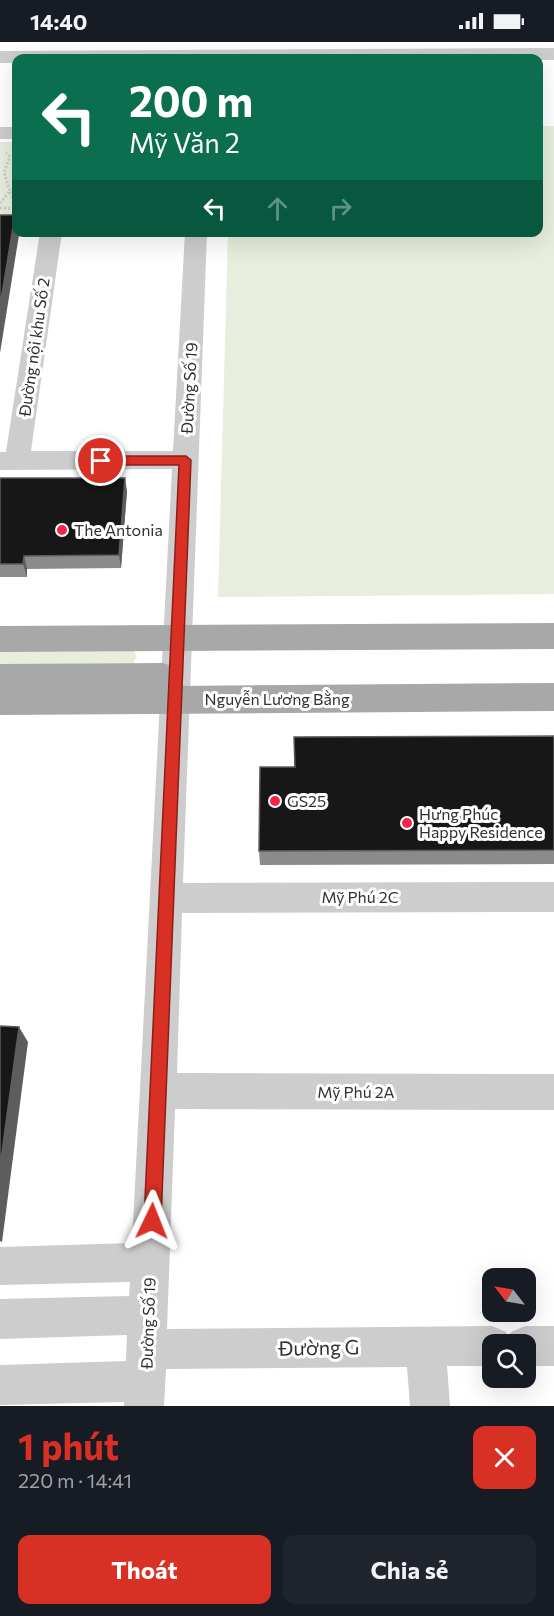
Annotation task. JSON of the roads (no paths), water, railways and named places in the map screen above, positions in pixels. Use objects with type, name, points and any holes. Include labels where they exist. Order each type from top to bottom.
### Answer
[{"type":"main road","points":[[0,639],[178,626],[554,614]]},
{"type":"main road","points":[[0,617],[178,626],[554,636]]},
{"type":"main road","name":"Nguyễn Lương Bằng","points":[[0,701],[175,688],[554,674]]},
{"type":"main road","name":"Nguyễn Lương Bằng","points":[[0,678],[175,688],[554,697]]},
{"type":"street","name":"Đường nội khu Số 2","points":[[9,461],[50,237]]},
{"type":"street","name":"Đường Số 19","points":[[146,1363],[196,237]]},
{"type":"street","points":[[9,461],[186,460]]},
{"type":"street","name":"Mỹ Phú 2C","points":[[166,898],[554,897]]},
{"type":"street","name":"Mỹ Phú 2A","points":[[158,1091],[554,1092]]},
{"type":"street","points":[[0,1266],[151,1262]]},
{"type":"street","points":[[0,1319],[146,1363]]},
{"type":"street","name":"Đường G","points":[[146,1363],[426,1347],[482,1346]]},
{"type":"street","points":[[536,1346],[554,1346]]},
{"type":"street","points":[[426,1347],[430,1406]]},
{"type":"street","points":[[0,1385],[146,1363]]},
{"type":"place","name":"The Antonia","points":[[62,530]]},
{"type":"place","name":"GS25","points":[[275,801]]},
{"type":"place","name":"Hưng Phúc Happy Residence","points":[[407,823]]}]
